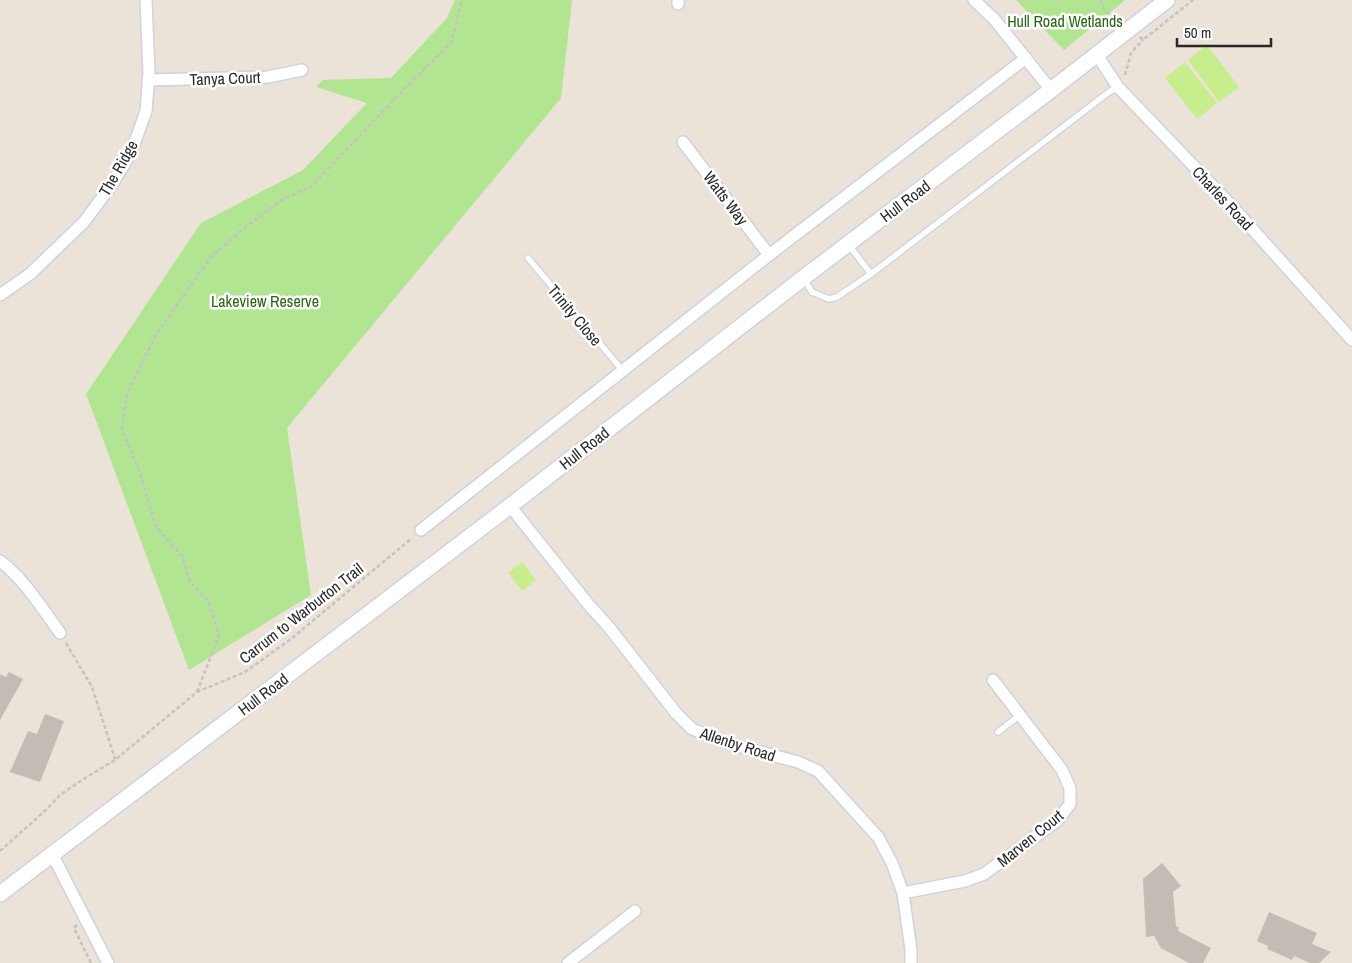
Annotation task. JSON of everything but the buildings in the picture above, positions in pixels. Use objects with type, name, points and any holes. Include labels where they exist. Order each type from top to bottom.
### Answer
[{"type":"main road","name":"Hull Road","points":[[0,894],[510,506],[1167,0]]},
{"type":"street","name":"The Ridge","points":[[0,295],[30,274],[84,222],[110,187],[131,153],[146,111],[148,80],[146,0]]},
{"type":"street","points":[[974,0],[994,19],[1051,90]]},
{"type":"street","name":"Charles Road","points":[[1097,55],[1118,87],[1229,203],[1352,340]]},
{"type":"street","points":[[421,530],[769,255],[1026,58]]},
{"type":"street","name":"Tanya Court","points":[[148,80],[268,77],[302,70]]},
{"type":"street","name":"Watts Way","points":[[684,142],[769,255]]},
{"type":"street","name":"Allenby Road","points":[[510,506],[676,713],[692,729],[728,743],[798,762],[818,771],[878,837],[892,863],[903,893],[911,963]]},
{"type":"street","points":[[0,561],[10,568],[32,593],[60,633]]},
{"type":"street","name":"Marven Court","points":[[903,893],[965,881],[984,874],[1058,820],[1070,804],[1070,788],[1062,770],[993,680]]},
{"type":"street","points":[[52,854],[108,963]]},
{"type":"street","points":[[568,963],[635,911]]},
{"type":"lane","points":[[804,278],[812,292],[829,299],[837,297],[871,274],[1118,87]]},
{"type":"lane","points":[[848,244],[871,274]]},
{"type":"lane","name":"Trinity Close","points":[[528,258],[623,371]]},
{"type":"lane","points":[[998,732],[1020,715]]},
{"type":"path","points":[[197,692],[219,635],[208,601],[190,582],[182,556],[156,527],[140,473],[122,429],[127,393],[157,333],[210,258],[239,232],[283,199],[311,187],[408,85],[451,43],[462,0]]},
{"type":"path","points":[[1101,0],[1104,9],[1143,40]]},
{"type":"path","points":[[1118,87],[1126,74],[1131,54],[1143,40],[1193,0]]},
{"type":"path","name":"Carrum to Warburton Trail","points":[[0,851],[60,795],[116,760],[197,692],[245,672],[291,639],[421,530]]},
{"type":"path","points":[[60,633],[92,687],[116,760]]},
{"type":"green space","name":"Lakeview Reserve","points":[[455,0],[572,0],[561,98],[287,428],[311,595],[189,670],[86,394],[201,223],[303,170],[367,103],[316,87],[323,80],[391,78],[447,18]]},
{"type":"green space","name":"Hull Road Wetlands","points":[[1016,0],[1125,0],[1064,50]]},
{"type":"green space","points":[[1207,45],[1239,87],[1219,102],[1188,60]]},
{"type":"green space","points":[[1185,62],[1217,103],[1197,119],[1165,78]]},
{"type":"green space","points":[[522,562],[536,580],[522,591],[508,573]]}]
